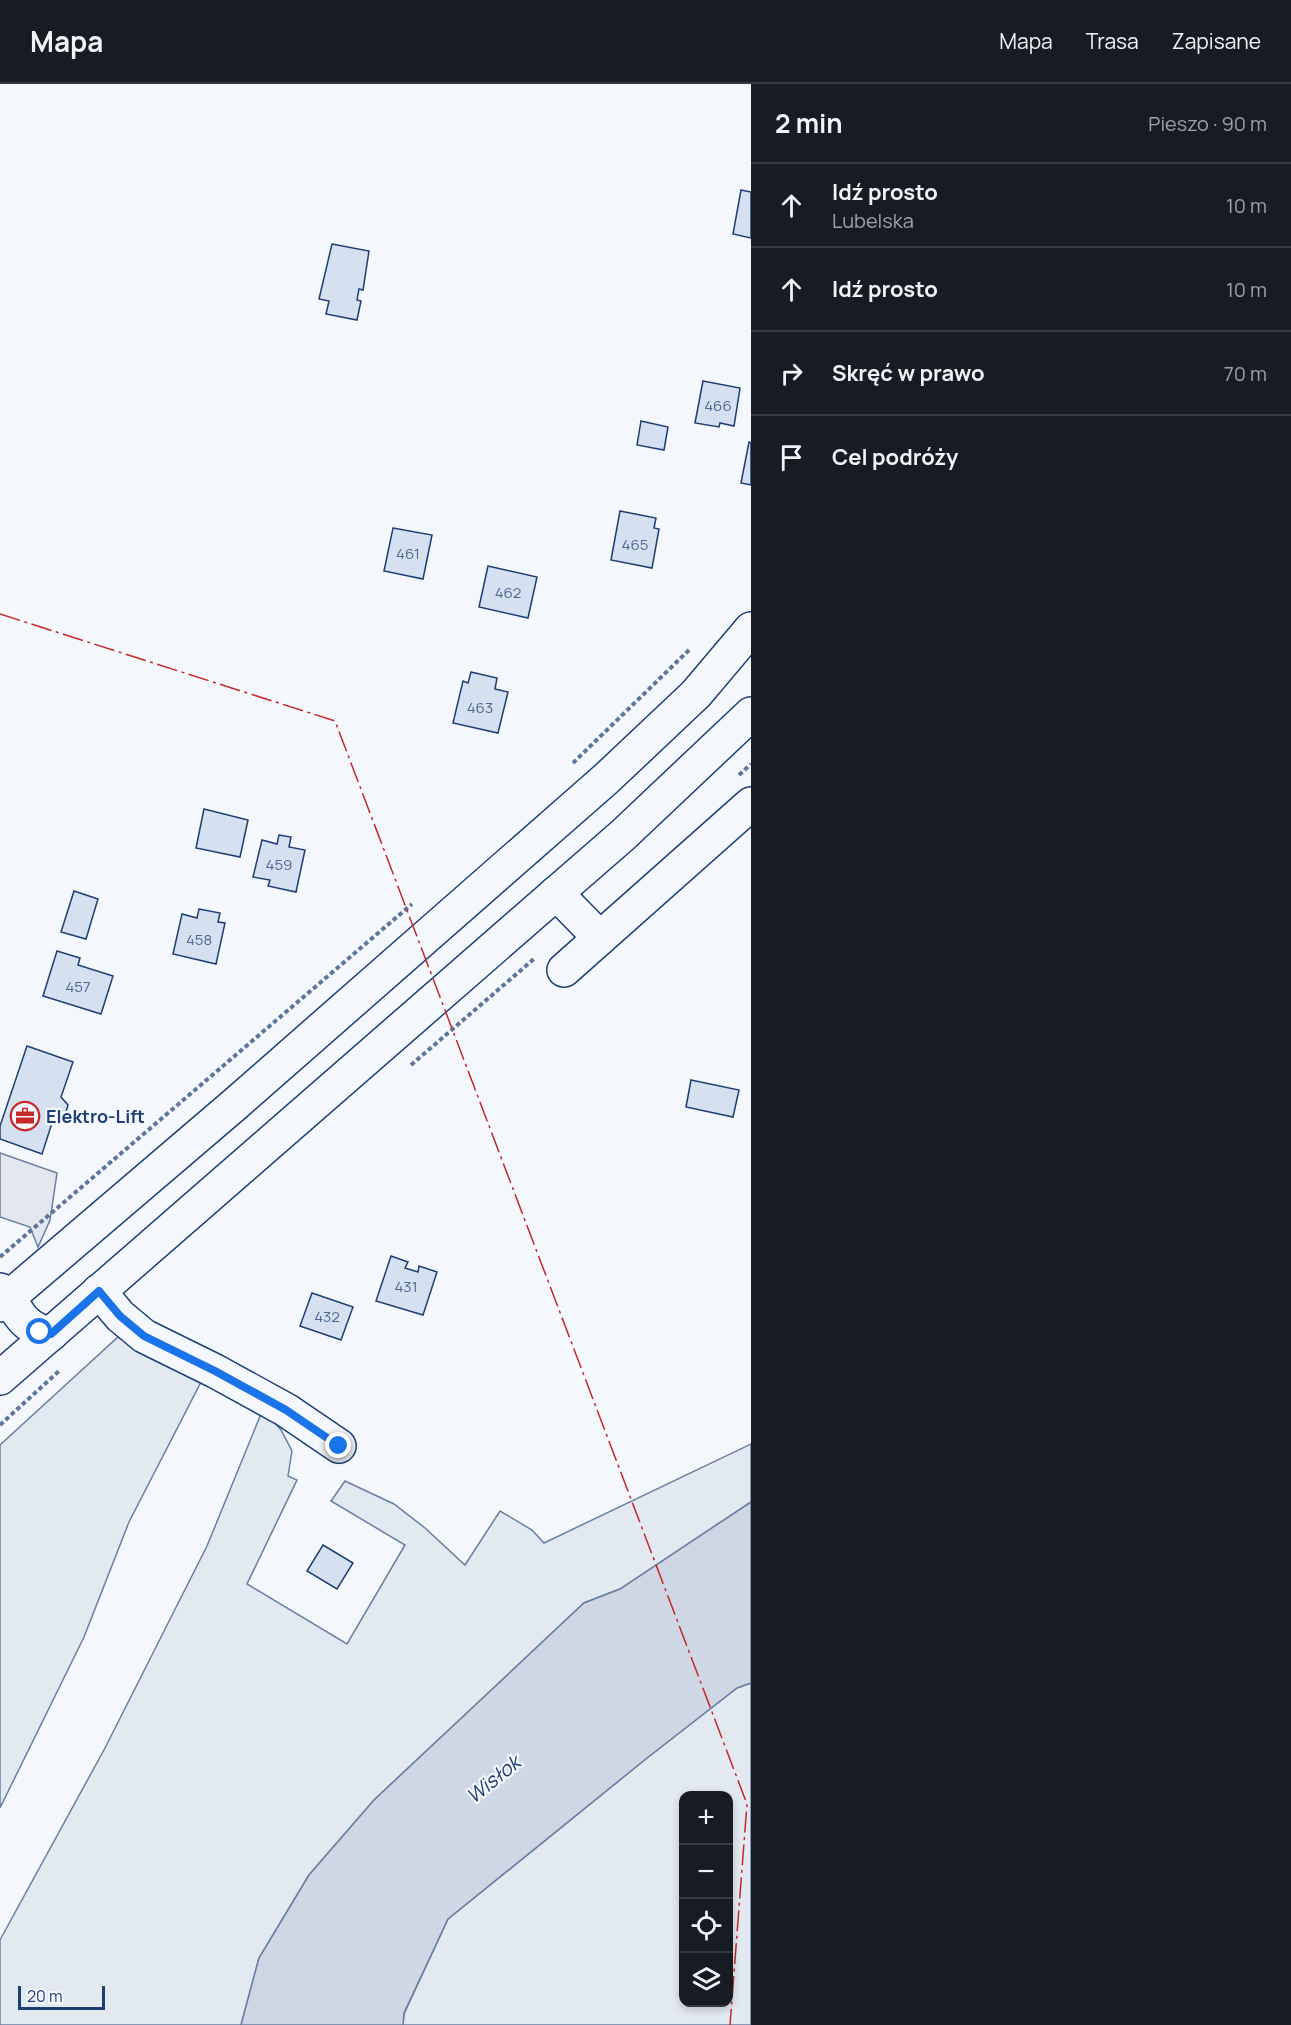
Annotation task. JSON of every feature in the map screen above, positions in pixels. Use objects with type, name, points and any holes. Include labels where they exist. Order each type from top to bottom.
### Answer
[{"type":"main road","points":[[51,1334],[40,1332],[20,1317],[3,1297],[234,1106],[600,785],[696,694],[751,629]]},
{"type":"main road","points":[[0,1378],[623,835],[751,714]]},
{"type":"main road","points":[[564,970],[751,804]]},
{"type":"main road","points":[[556,893],[600,938]]},
{"type":"main road","points":[[87,1302],[120,1316],[144,1336],[286,1410],[339,1446]]},
{"type":"path","points":[[572,764],[690,649]]},
{"type":"path","points":[[0,1257],[415,902]]},
{"type":"shaded area","points":[[0,1153],[57,1173],[50,1220],[38,1247],[30,1227],[0,1217]]},
{"type":"shaded area","points":[[118,1337],[202,1380],[129,1522],[84,1637],[0,1808],[0,1445]]},
{"type":"shaded area","points":[[263,1409],[281,1430],[292,1451],[288,1476],[297,1480],[247,1584],[347,1644],[405,1545],[331,1501],[345,1481],[394,1504],[425,1528],[465,1565],[500,1511],[532,1530],[544,1543],[751,1444],[751,1502],[620,1589],[584,1603],[374,1800],[309,1875],[259,1958],[241,2025],[0,2025],[0,1940],[105,1748],[207,1546]]},
{"type":"shaded area","points":[[751,1683],[751,2025],[403,2025],[404,2014],[448,1919],[737,1688]]},
{"type":"water","name":"Wisłok","points":[[751,1502],[751,1683],[737,1688],[647,1758],[448,1919],[404,2013],[403,2025],[241,2025],[259,1958],[309,1875],[374,1800],[584,1603],[620,1589]]},
{"type":"building","points":[[741,190],[751,192],[751,238],[733,234]]},
{"type":"building","points":[[332,244],[369,251],[363,290],[359,289],[357,300],[361,301],[357,320],[326,314],[329,301],[319,299]]},
{"type":"building","points":[[703,381],[740,388],[734,426],[720,423],[719,427],[695,423]]},
{"type":"building","points":[[641,421],[668,427],[664,450],[637,445]]},
{"type":"building","points":[[749,442],[751,443],[751,485],[741,483]]},
{"type":"building","points":[[620,511],[656,518],[654,528],[659,529],[652,568],[611,560]]},
{"type":"building","points":[[393,528],[432,535],[423,579],[384,571]]},
{"type":"building","points":[[488,566],[537,577],[528,618],[479,607]]},
{"type":"building","points":[[471,672],[497,678],[495,689],[508,692],[498,733],[453,723],[463,681],[468,683]]},
{"type":"building","points":[[204,809],[248,820],[240,857],[196,848]]},
{"type":"building","points":[[279,835],[291,837],[289,847],[305,850],[296,892],[268,886],[270,880],[253,877],[262,840],[277,844]]},
{"type":"building","points":[[74,891],[98,899],[86,939],[61,932]]},
{"type":"building","points":[[199,909],[220,913],[218,922],[225,923],[216,964],[173,954],[182,914],[197,918]]},
{"type":"building","points":[[57,951],[80,958],[78,965],[113,976],[101,1014],[43,996]]},
{"type":"building","points":[[27,1046],[73,1062],[61,1097],[68,1105],[63,1122],[52,1123],[42,1154],[0,1139],[0,1126]]},
{"type":"building","points":[[691,1080],[739,1090],[733,1117],[686,1107]]},
{"type":"building","points":[[391,1256],[408,1262],[405,1268],[418,1272],[419,1266],[437,1272],[423,1315],[376,1301]]},
{"type":"building","points":[[312,1293],[353,1307],[341,1340],[300,1326]]},
{"type":"building","points":[[323,1545],[353,1563],[337,1589],[307,1571]]},
{"type":"power","points":[[0,614],[335,721],[747,1804],[730,2025]]},
{"type":"place","name":"Elektro-Lift","points":[[25,1116]]},
{"type":"route","points":[[40,1332],[51,1334],[99,1291],[120,1316],[144,1336],[286,1410],[339,1446]]}]
